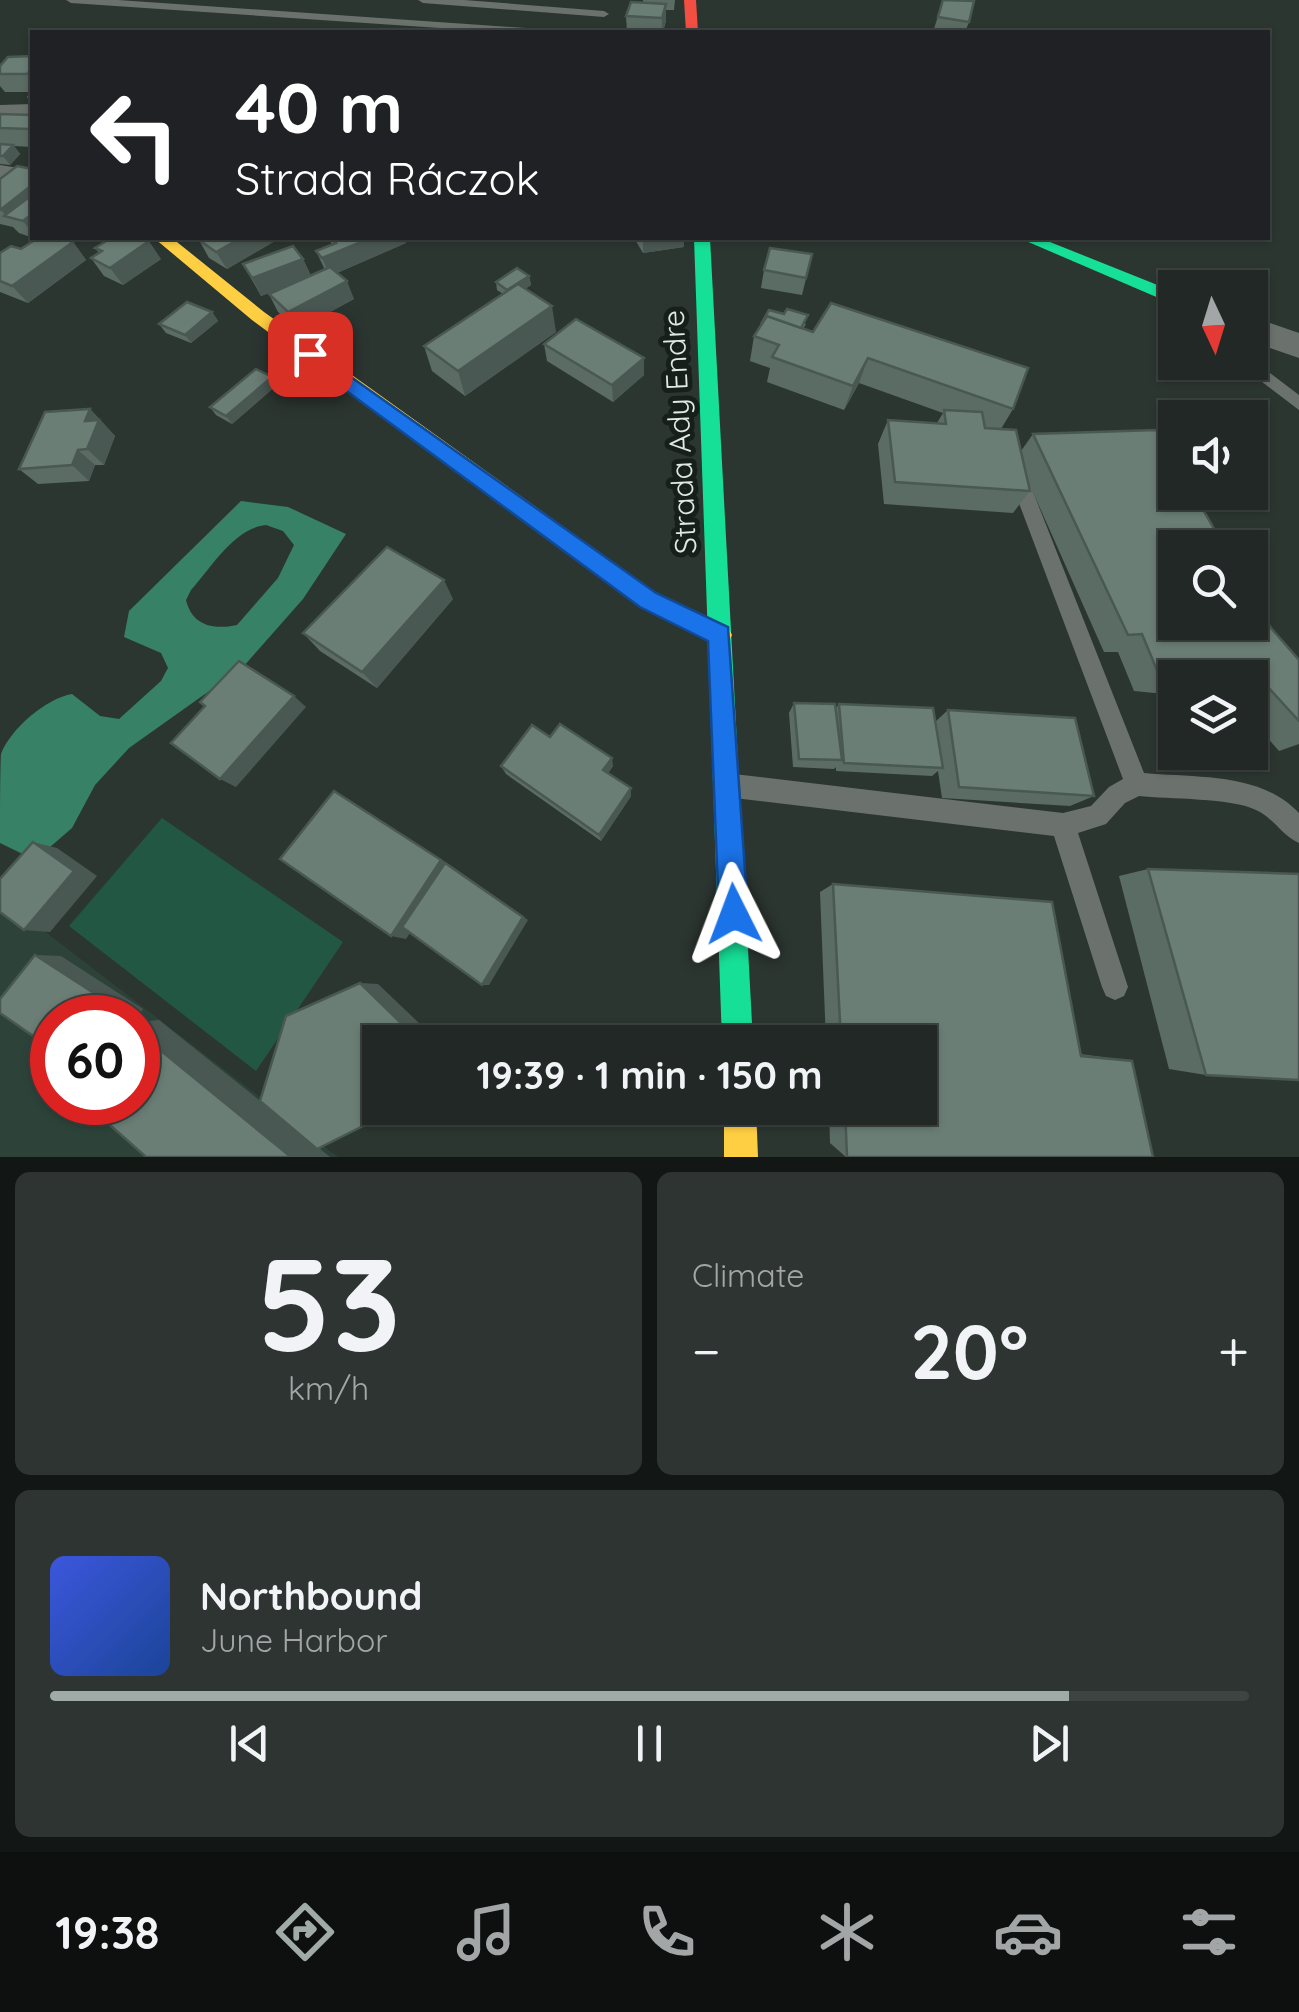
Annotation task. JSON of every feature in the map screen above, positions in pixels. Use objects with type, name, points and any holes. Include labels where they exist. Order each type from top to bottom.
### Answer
[{"type":"street","points":[[690,0],[692,30]]},
{"type":"street","points":[[0,174],[30,178]]},
{"type":"street","points":[[164,240],[258,316],[648,600],[720,635]]},
{"type":"street","name":"Strada Ady Endre","points":[[702,240],[737,1025]]},
{"type":"street","points":[[1032,240],[1158,293]]},
{"type":"street","points":[[1268,335],[1299,346]]},
{"type":"street","points":[[741,1125],[742,1157]]},
{"type":"lane","points":[[71,0],[511,30]]},
{"type":"lane","points":[[424,0],[604,14]]},
{"type":"lane","points":[[1142,287],[1158,299]]},
{"type":"lane","points":[[1268,380],[1299,404]]},
{"type":"lane","points":[[1006,446],[1137,784]]},
{"type":"lane","points":[[727,785],[1063,826],[1098,816],[1117,795],[1137,784],[1252,795],[1278,808],[1299,832]]},
{"type":"lane","points":[[1063,826],[1115,987]]},
{"type":"shaded area","points":[[241,501],[288,507],[346,534],[303,599],[243,667],[129,748],[95,785],[72,828],[35,860],[0,843],[1,754],[21,725],[52,701],[72,694],[100,716],[119,719],[161,681],[168,668],[161,653],[124,637],[129,611]],"holes":[[[266,525],[283,531],[294,545],[278,578],[237,625],[212,626],[193,616],[186,600],[191,590],[233,541]]]},
{"type":"shaded area","points":[[162,818],[343,942],[256,1071],[69,926]]},
{"type":"shaded area","points":[[0,897],[127,995],[30,995],[30,1125],[160,1125],[160,1020],[338,1157],[0,1157]]},
{"type":"building","points":[[943,0],[974,1],[969,22],[938,17]]},
{"type":"building","points":[[631,2],[666,4],[662,18],[626,16]]},
{"type":"building","points":[[30,56],[30,70],[27,74],[0,74],[0,66],[8,57]]},
{"type":"building","points":[[0,114],[30,115],[30,129],[0,128]]},
{"type":"building","points":[[0,144],[13,145],[0,156]]},
{"type":"building","points":[[17,166],[30,169],[30,187],[0,210],[0,179]]},
{"type":"building","points":[[30,196],[30,216],[23,221],[4,216]]},
{"type":"building","points":[[35,240],[73,242],[12,286],[0,281],[0,253],[11,246],[21,249]]},
{"type":"building","points":[[108,240],[149,241],[110,268],[91,258],[102,251],[95,248]]},
{"type":"building","points":[[199,240],[237,240],[216,252]]},
{"type":"building","points":[[333,240],[366,240],[322,258],[316,251],[336,243]]},
{"type":"building","points":[[293,246],[303,259],[252,278],[243,264]]},
{"type":"building","points":[[770,248],[812,254],[806,278],[764,270]]},
{"type":"building","points":[[330,267],[347,281],[288,312],[269,294]]},
{"type":"building","points":[[517,268],[529,276],[507,290],[496,282]]},
{"type":"building","points":[[518,284],[552,306],[458,371],[424,346]]},
{"type":"building","points":[[187,302],[212,312],[185,335],[159,324]]},
{"type":"building","points":[[831,303],[1028,368],[1013,409],[868,358],[853,386],[772,357],[779,345],[754,336],[767,316],[813,332]]},
{"type":"building","points":[[787,309],[808,315],[801,328],[767,316],[761,324],[769,310],[784,314]]},
{"type":"building","points":[[576,319],[644,358],[612,385],[544,344]]},
{"type":"building","points":[[256,369],[272,377],[226,416],[210,407]]},
{"type":"building","points":[[90,409],[85,421],[99,420],[87,449],[78,450],[72,465],[19,469],[45,412]]},
{"type":"building","points":[[944,410],[982,412],[985,428],[1016,430],[1030,491],[895,482],[888,420],[946,424]]},
{"type":"building","points":[[1157,430],[1158,510],[1203,510],[1215,530],[1158,530],[1158,640],[1268,640],[1268,623],[1299,660],[1299,721],[1268,687],[1268,660],[1158,660],[1158,673],[1142,634],[1128,635],[1033,434]]},
{"type":"building","points":[[387,547],[444,580],[362,672],[303,633]]},
{"type":"building","points":[[239,661],[294,696],[220,779],[171,743],[205,706],[200,702]]},
{"type":"building","points":[[794,703],[835,704],[842,760],[799,759]]},
{"type":"building","points":[[839,704],[933,708],[943,768],[844,763]]},
{"type":"building","points":[[948,710],[1075,718],[1094,796],[959,787]]},
{"type":"building","points":[[560,724],[612,758],[603,770],[631,788],[599,835],[501,766],[532,725],[550,737]]},
{"type":"building","points":[[334,791],[441,860],[391,936],[280,859]]},
{"type":"building","points":[[33,842],[74,871],[24,930],[0,912],[0,879]]},
{"type":"building","points":[[445,863],[523,917],[482,985],[402,927]]},
{"type":"building","points":[[1148,869],[1299,874],[1299,1080],[1206,1075]]},
{"type":"building","points":[[833,884],[1052,902],[1081,1056],[1132,1061],[1153,1157],[847,1157],[846,1125],[937,1125],[937,1025],[840,1025]]},
{"type":"building","points":[[35,955],[97,995],[30,995],[30,1034],[0,1013],[0,999]]},
{"type":"building","points":[[360,983],[403,1025],[362,1025],[365,1125],[317,1149],[260,1101],[286,1016]]},
{"type":"building","points":[[160,1050],[291,1157],[146,1157],[110,1125],[160,1125]]},
{"type":"traffic: fast","points":[[702,240],[737,1025]]},
{"type":"traffic: fast","points":[[1032,240],[1158,292]]},
{"type":"traffic: slow","points":[[164,240],[258,316],[648,600],[720,635]]},
{"type":"traffic: slow","points":[[740,1125],[741,1157]]},
{"type":"traffic: jam","points":[[690,0],[692,30]]},
{"type":"route","points":[[310,354],[648,600],[720,635],[734,914]]}]
